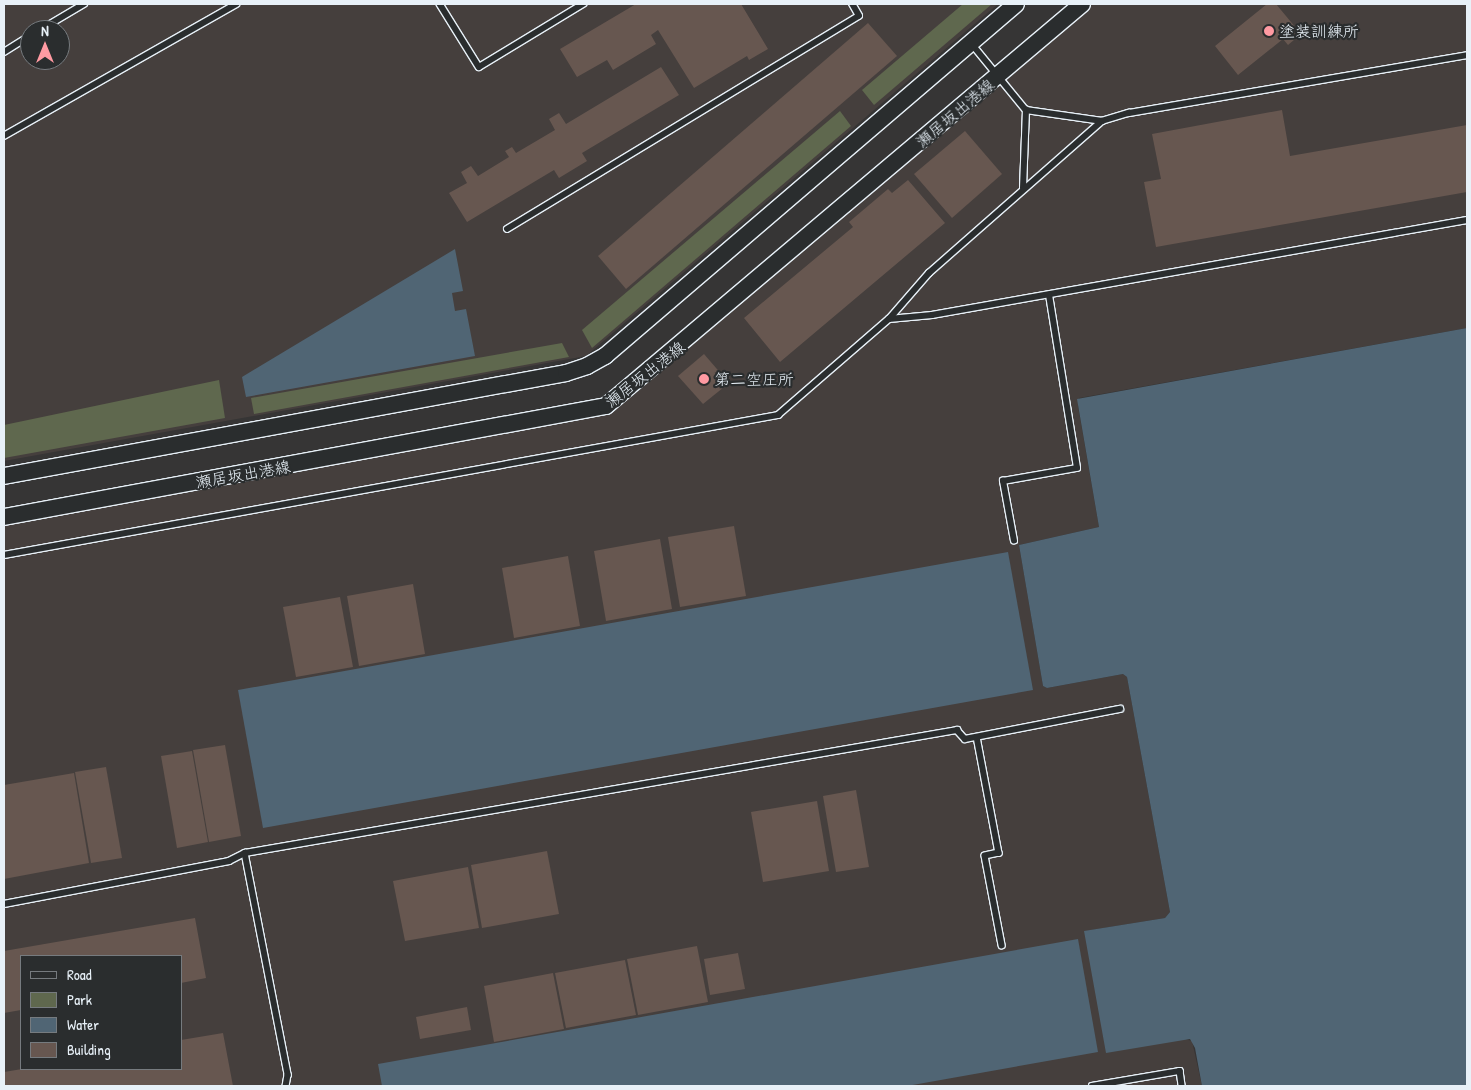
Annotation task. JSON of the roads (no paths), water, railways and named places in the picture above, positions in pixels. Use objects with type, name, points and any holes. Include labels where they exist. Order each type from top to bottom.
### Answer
[{"type":"main road","points":[[4,476],[566,373],[587,366],[605,356],[1016,4]]},
{"type":"main road","name":"瀬居坂出港線","points":[[4,517],[606,406],[1082,4]]},
{"type":"lane","points":[[57,20],[84,4]]},
{"type":"lane","points":[[4,136],[236,4]]},
{"type":"lane","points":[[440,4],[479,67],[583,4]]},
{"type":"lane","points":[[507,229],[859,16],[852,4]]},
{"type":"lane","points":[[4,52],[20,42]]},
{"type":"lane","points":[[971,42],[1026,110],[1023,188]]},
{"type":"lane","points":[[1026,110],[1102,121],[1129,114],[1467,54]]},
{"type":"lane","points":[[4,555],[778,415],[889,319],[929,273],[1023,188],[1102,121]]},
{"type":"lane","points":[[889,319],[932,315],[1049,295],[1467,220]]},
{"type":"lane","points":[[1014,541],[1003,481],[1076,468],[1049,295]]},
{"type":"lane","points":[[4,904],[229,861],[245,853],[957,730],[965,739],[1120,709]]},
{"type":"lane","points":[[977,737],[999,853],[985,856],[1002,945]]},
{"type":"lane","points":[[245,853],[288,1076],[286,1086]]},
{"type":"lane","points":[[1092,1086],[1110,1085],[1180,1071],[1182,1086]]},
{"type":"water","points":[[455,249],[463,291],[452,293],[455,311],[466,309],[475,356],[246,397],[242,377]]},
{"type":"water","points":[[1467,328],[1467,1086],[1202,1086],[1195,1048],[1190,1039],[1106,1053],[1084,931],[1165,918],[1170,912],[1127,677],[1123,674],[1047,688],[1043,686],[1019,545],[1099,527],[1077,399]]},
{"type":"water","points":[[1008,552],[1033,690],[263,828],[238,690]]},
{"type":"water","points":[[1078,939],[1098,1052],[907,1086],[382,1086],[378,1064]]},
{"type":"place","name":"塗装訓練所","points":[[1269,31]]},
{"type":"place","name":"第二空圧所","points":[[704,379]]}]
